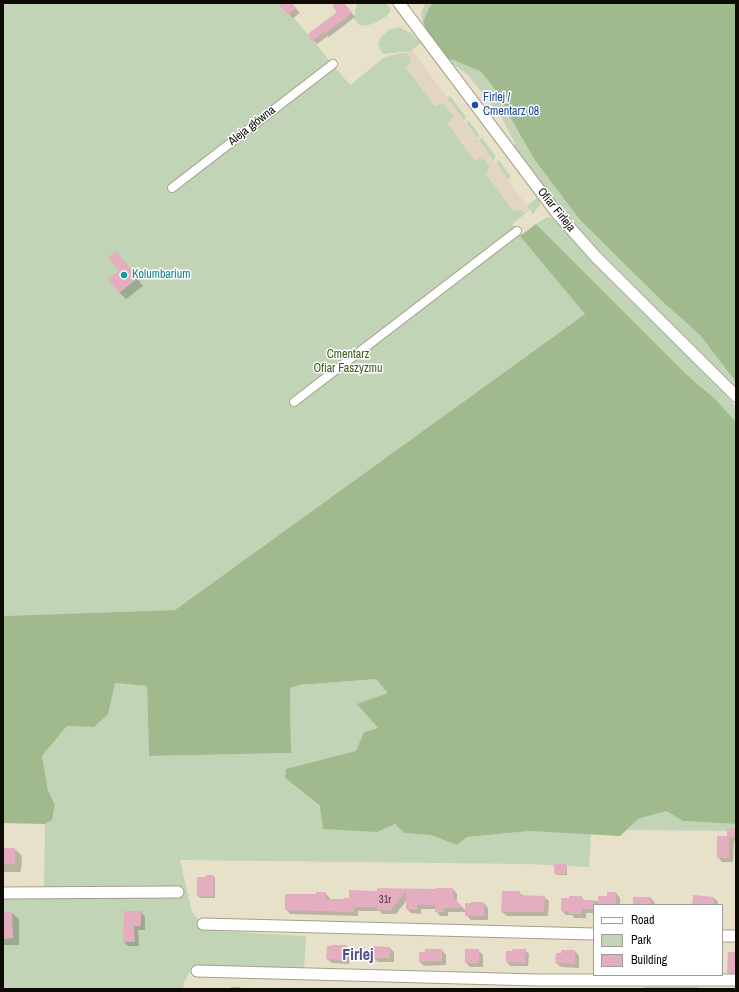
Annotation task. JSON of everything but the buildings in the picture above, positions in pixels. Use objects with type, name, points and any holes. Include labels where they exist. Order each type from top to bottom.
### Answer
[{"type":"street","name":"Ofiar Firleja","points":[[400,3],[556,212],[596,257],[736,396]]},
{"type":"street","name":"Aleja główna","points":[[172,188],[333,64]]},
{"type":"street","points":[[294,402],[517,231]]},
{"type":"street","points":[[3,894],[178,892]]},
{"type":"street","points":[[203,924],[593,934]]},
{"type":"street","points":[[723,936],[736,936]]},
{"type":"street","points":[[197,971],[537,980],[736,980]]},
{"type":"shaded area","points":[[412,50],[531,210],[525,214],[521,209],[514,212],[447,123],[406,67],[410,64],[411,60],[407,53]]},
{"type":"green space","name":"Cmentarz Ofiar Faszyzmu","points":[[3,3],[278,3],[290,13],[350,85],[381,59],[395,54],[407,53],[411,60],[410,64],[406,68],[435,106],[443,103],[453,116],[447,123],[475,161],[479,158],[485,160],[489,166],[489,170],[485,173],[514,212],[521,209],[525,214],[512,224],[585,314],[175,610],[3,616]]},
{"type":"green space","points":[[357,3],[386,3],[391,10],[387,16],[373,24],[362,26],[354,19]]},
{"type":"green space","points":[[425,3],[433,3],[430,6],[423,22],[421,14]]},
{"type":"green space","points":[[433,3],[736,3],[736,382],[700,335],[665,304],[580,220],[534,159],[492,85],[480,71],[447,59],[429,35],[423,22],[430,6]]},
{"type":"green space","points":[[399,27],[411,33],[421,43],[411,51],[383,54],[378,45],[381,37],[388,30]]},
{"type":"green space","points":[[447,59],[480,71],[492,85],[534,159],[580,220],[665,304],[700,335],[736,382],[736,386],[575,228],[513,146],[515,144],[502,118],[469,76],[453,64],[452,65]]},
{"type":"green space","points":[[450,96],[466,117],[464,120],[447,98]]},
{"type":"green space","points":[[468,120],[480,136],[477,138],[466,122]]},
{"type":"green space","points":[[482,138],[496,157],[493,160],[479,140]]},
{"type":"green space","points":[[499,160],[511,177],[507,179],[496,163]]},
{"type":"green space","points":[[538,197],[540,199],[540,205],[533,214],[527,206]]},
{"type":"green space","points":[[547,217],[554,219],[605,275],[723,391],[736,408],[736,422],[715,399],[686,374],[536,224]]},
{"type":"green space","points":[[536,224],[686,374],[715,399],[736,422],[736,824],[683,821],[666,811],[638,819],[620,836],[530,831],[467,837],[457,845],[431,835],[404,833],[395,824],[377,832],[323,829],[320,806],[285,778],[286,769],[356,751],[364,732],[378,728],[357,704],[388,693],[376,679],[303,684],[290,688],[291,753],[149,756],[147,686],[115,683],[108,714],[94,727],[67,726],[42,756],[48,790],[55,805],[52,820],[45,824],[3,823],[3,616],[175,610],[585,314],[520,236]]},
{"type":"green space","points":[[376,679],[389,693],[378,728],[364,732],[356,752],[286,769],[285,778],[320,807],[377,832],[395,824],[404,833],[431,835],[457,845],[467,837],[530,831],[591,834],[589,867],[526,864],[180,860],[192,912],[199,920],[201,930],[306,936],[304,968],[194,965],[184,982],[183,989],[3,989],[3,887],[44,887],[45,824],[52,820],[55,805],[48,790],[42,756],[67,726],[94,727],[115,683],[147,686],[149,756],[291,753],[290,688],[303,684]]},
{"type":"green space","points":[[666,811],[683,821],[736,824],[736,831],[626,830],[638,819]]},
{"type":"place","name":"Firlej / Cmentarz 08","points":[[475,105]]},
{"type":"place","name":"Kolumbarium","points":[[124,275]]},
{"type":"district","name":"Firlej","points":[[358,956]]}]
